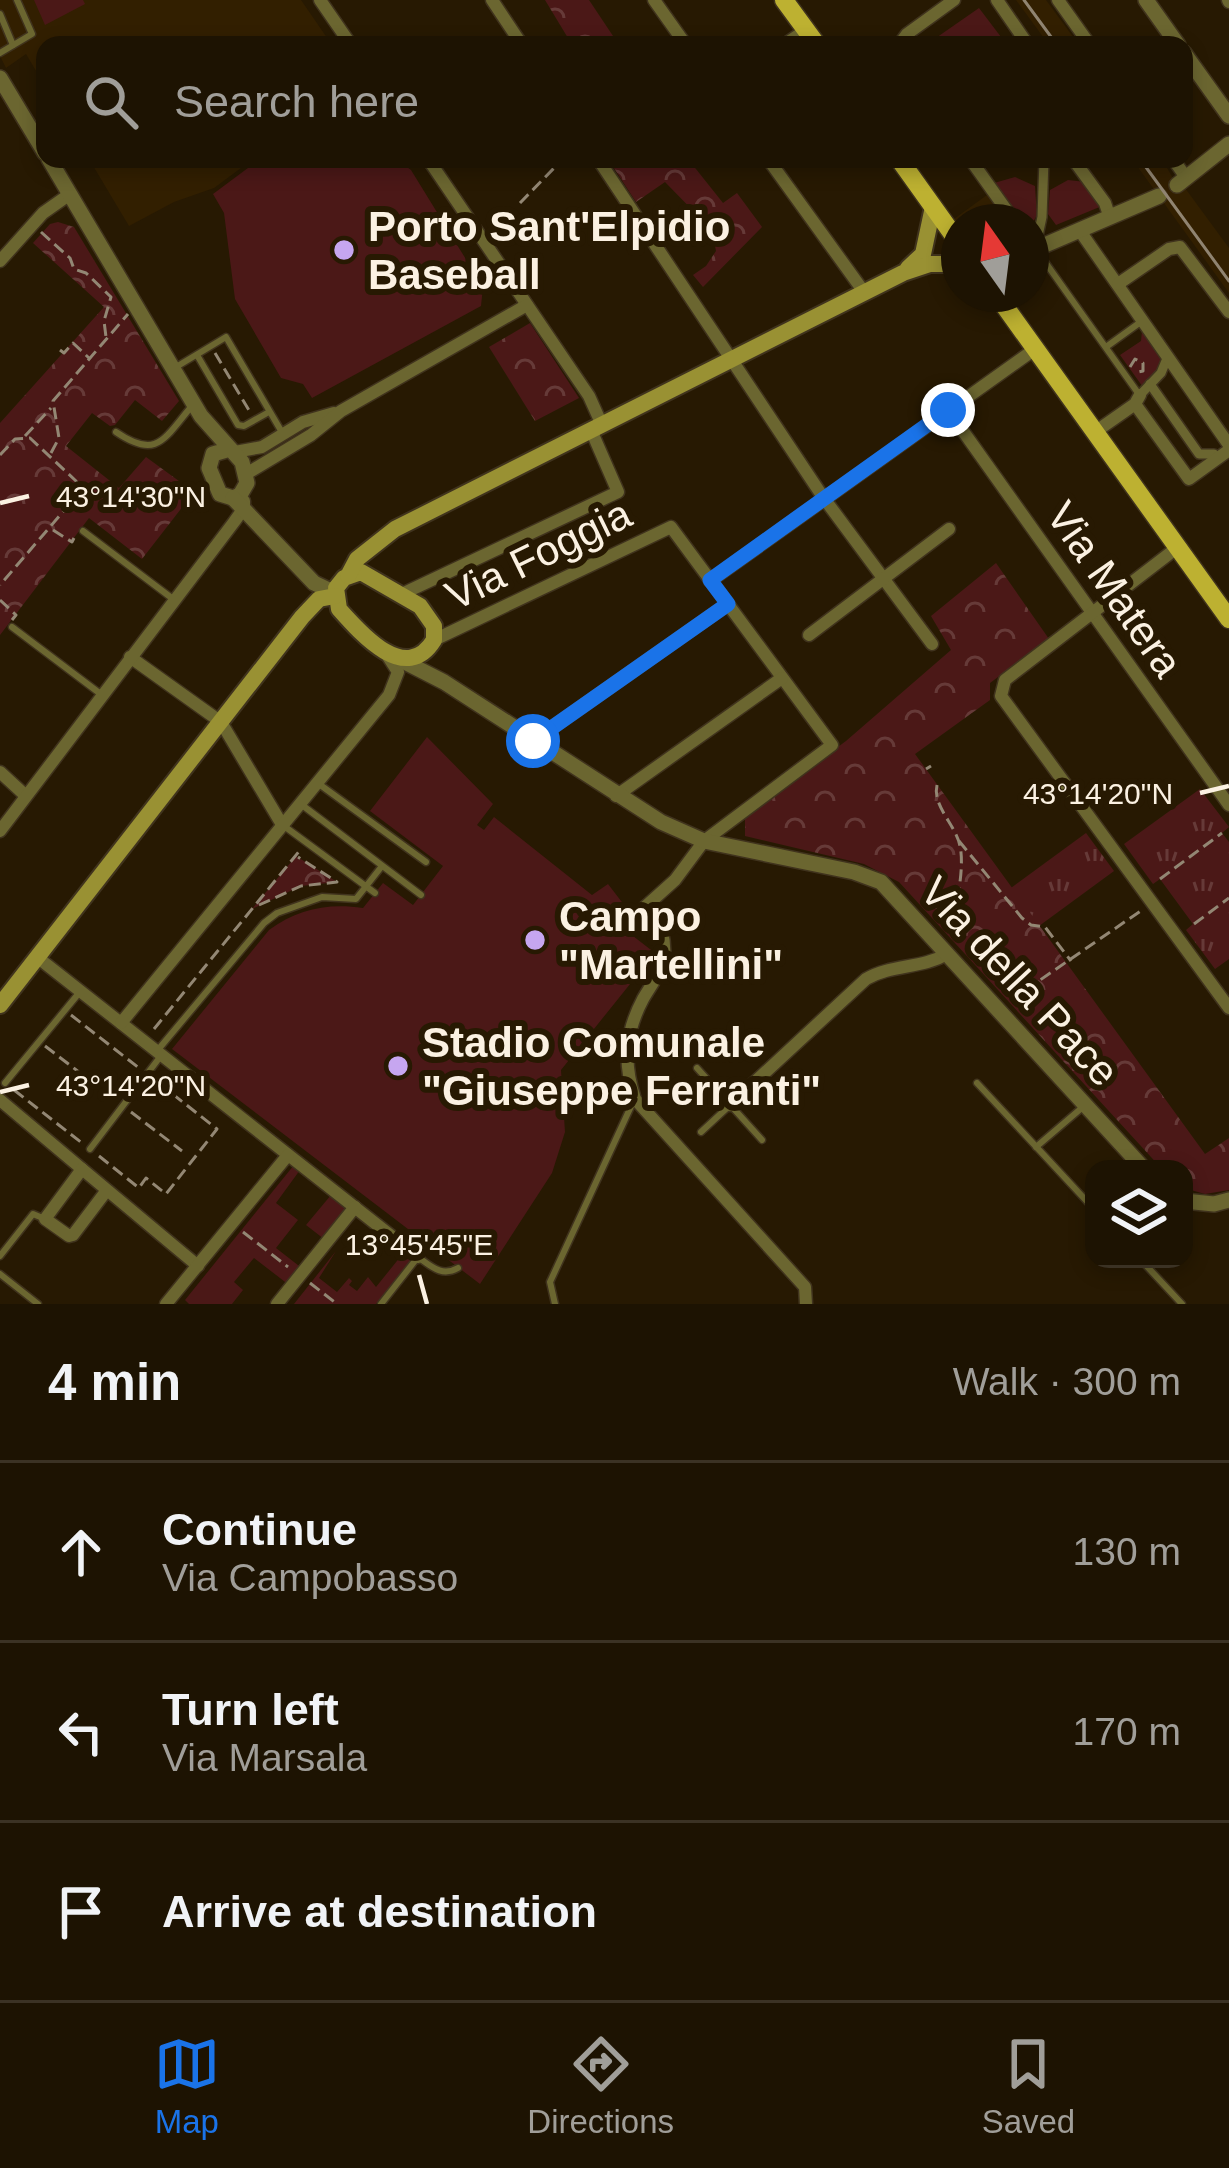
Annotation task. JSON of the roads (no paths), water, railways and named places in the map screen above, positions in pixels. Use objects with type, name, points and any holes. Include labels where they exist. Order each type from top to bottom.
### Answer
[{"type":"main road","points":[[784,0],[810,36]]},
{"type":"main road","points":[[905,168],[941,218]]},
{"type":"main road","points":[[927,259],[933,207]]},
{"type":"main road","points":[[346,617],[340,586],[356,559],[395,530],[941,251]]},
{"type":"main road","points":[[927,259],[941,261]]},
{"type":"main road","points":[[1009,312],[1229,619]]},
{"type":"main road","points":[[373,577],[380,550],[395,530]]},
{"type":"main road","points":[[0,1005],[37,956],[302,617],[314,602],[361,572],[402,594],[430,618],[432,644],[413,659],[394,657],[346,617],[321,608],[302,617]]},
{"type":"street","points":[[320,0],[345,36]]},
{"type":"street","points":[[492,0],[516,36]]},
{"type":"street","points":[[654,0],[680,36]]},
{"type":"street","points":[[906,36],[934,6],[954,0]]},
{"type":"street","points":[[997,0],[1022,36]]},
{"type":"street","points":[[1058,0],[1084,36]]},
{"type":"street","points":[[1146,0],[1172,36]]},
{"type":"street","points":[[1193,66],[1229,116]]},
{"type":"street","points":[[0,78],[36,138]]},
{"type":"street","points":[[1174,168],[1178,181],[1226,152]]},
{"type":"street","points":[[54,168],[197,410],[232,451],[240,492],[310,577],[314,602]]},
{"type":"street","points":[[402,594],[618,492],[589,396],[434,168]]},
{"type":"street","points":[[604,168],[824,496],[932,644]]},
{"type":"street","points":[[774,168],[864,292]]},
{"type":"street","points":[[977,168],[1003,204]]},
{"type":"street","points":[[1042,204],[1044,168]]},
{"type":"street","points":[[1080,168],[1110,218]]},
{"type":"street","points":[[0,261],[32,224],[70,194]]},
{"type":"street","points":[[1049,242],[1153,197]]},
{"type":"street","points":[[1080,231],[1168,356],[1225,451]]},
{"type":"street","points":[[1118,284],[1169,249],[1180,247],[1229,312]]},
{"type":"street","points":[[0,831],[224,531],[240,492],[341,411],[527,305]]},
{"type":"street","points":[[710,580],[1035,349]]},
{"type":"street","points":[[1095,432],[1142,394],[1168,356]]},
{"type":"street","points":[[1142,394],[1189,479],[1225,451]]},
{"type":"street","points":[[1142,394],[1199,454],[1225,451]]},
{"type":"street","points":[[197,410],[214,485],[240,492],[272,536]]},
{"type":"street","name":"Via Matera","points":[[948,410],[1229,805]]},
{"type":"street","points":[[209,460],[218,450],[262,447],[303,422],[341,411]]},
{"type":"street","points":[[224,531],[240,492]]},
{"type":"street","name":"Via Foggia","points":[[432,644],[670,527],[832,745],[704,842]]},
{"type":"street","points":[[809,635],[949,529]]},
{"type":"street","points":[[1178,547],[1005,680],[1000,696],[1229,1008]]},
{"type":"street","points":[[310,577],[340,586]]},
{"type":"street","points":[[533,741],[728,604]]},
{"type":"street","points":[[432,644],[444,682]]},
{"type":"street","points":[[130,657],[220,722],[281,824]]},
{"type":"street","points":[[122,1023],[397,683],[394,657]]},
{"type":"street","name":"Via della Pace","points":[[394,657],[444,682],[616,796],[704,842],[854,872],[880,883],[1136,1160]]},
{"type":"street","points":[[616,796],[782,678]]},
{"type":"street","points":[[0,772],[26,796]]},
{"type":"street","points":[[636,915],[676,880],[704,842]]},
{"type":"street","points":[[651,902],[665,950],[626,1046],[626,1071],[635,1099],[805,1287],[806,1304]]},
{"type":"street","points":[[730,1105],[866,979],[879,971],[932,962],[947,954]]},
{"type":"street","points":[[37,956],[418,1257]]},
{"type":"street","points":[[0,1100],[197,1266]]},
{"type":"street","points":[[166,1304],[288,1154]]},
{"type":"street","points":[[82,1169],[45,1219],[73,1235],[107,1190]]},
{"type":"street","points":[[1193,1202],[1229,1200]]},
{"type":"street","points":[[277,1304],[355,1208]]},
{"type":"lane","points":[[0,53],[32,34],[16,0]]},
{"type":"lane","points":[[0,14],[13,45]]},
{"type":"lane","points":[[1049,271],[1142,394]]},
{"type":"lane","points":[[1106,347],[1143,320]]},
{"type":"lane","points":[[173,369],[226,338],[284,434]]},
{"type":"lane","points":[[196,355],[238,425],[270,411]]},
{"type":"lane","points":[[116,432],[137,446],[152,446],[163,442],[197,410]]},
{"type":"lane","points":[[83,531],[173,599]]},
{"type":"lane","points":[[12,627],[102,695]]},
{"type":"lane","points":[[316,782],[426,862]]},
{"type":"lane","points":[[299,802],[422,895]]},
{"type":"lane","points":[[281,824],[375,893]]},
{"type":"lane","points":[[89,1149],[264,923],[305,900],[356,899],[382,866]]},
{"type":"lane","points":[[5,1083],[80,991]]},
{"type":"lane","points":[[698,1068],[762,1139]]},
{"type":"lane","points":[[977,1082],[1085,1199]]},
{"type":"lane","points":[[555,1304],[550,1282],[635,1099]]},
{"type":"lane","points":[[701,1132],[730,1105]]},
{"type":"lane","points":[[1036,1147],[1085,1105]]},
{"type":"lane","points":[[0,1256],[33,1214],[45,1219]]},
{"type":"lane","points":[[381,1304],[418,1257],[438,1271],[458,1268]]},
{"type":"lane","points":[[1148,1268],[1182,1304]]},
{"type":"lane","points":[[1,1276],[38,1304]]},
{"type":"railway","points":[[1024,0],[1050,36]]},
{"type":"railway","points":[[1147,168],[1229,281]]},
{"type":"place","name":"Porto Sant'Elpidio Baseball","points":[[344,250]]},
{"type":"place","name":"Campo \"Martellini\"","points":[[535,940]]},
{"type":"place","name":"Stadio Comunale \"Giuseppe Ferranti\"","points":[[398,1066]]}]
